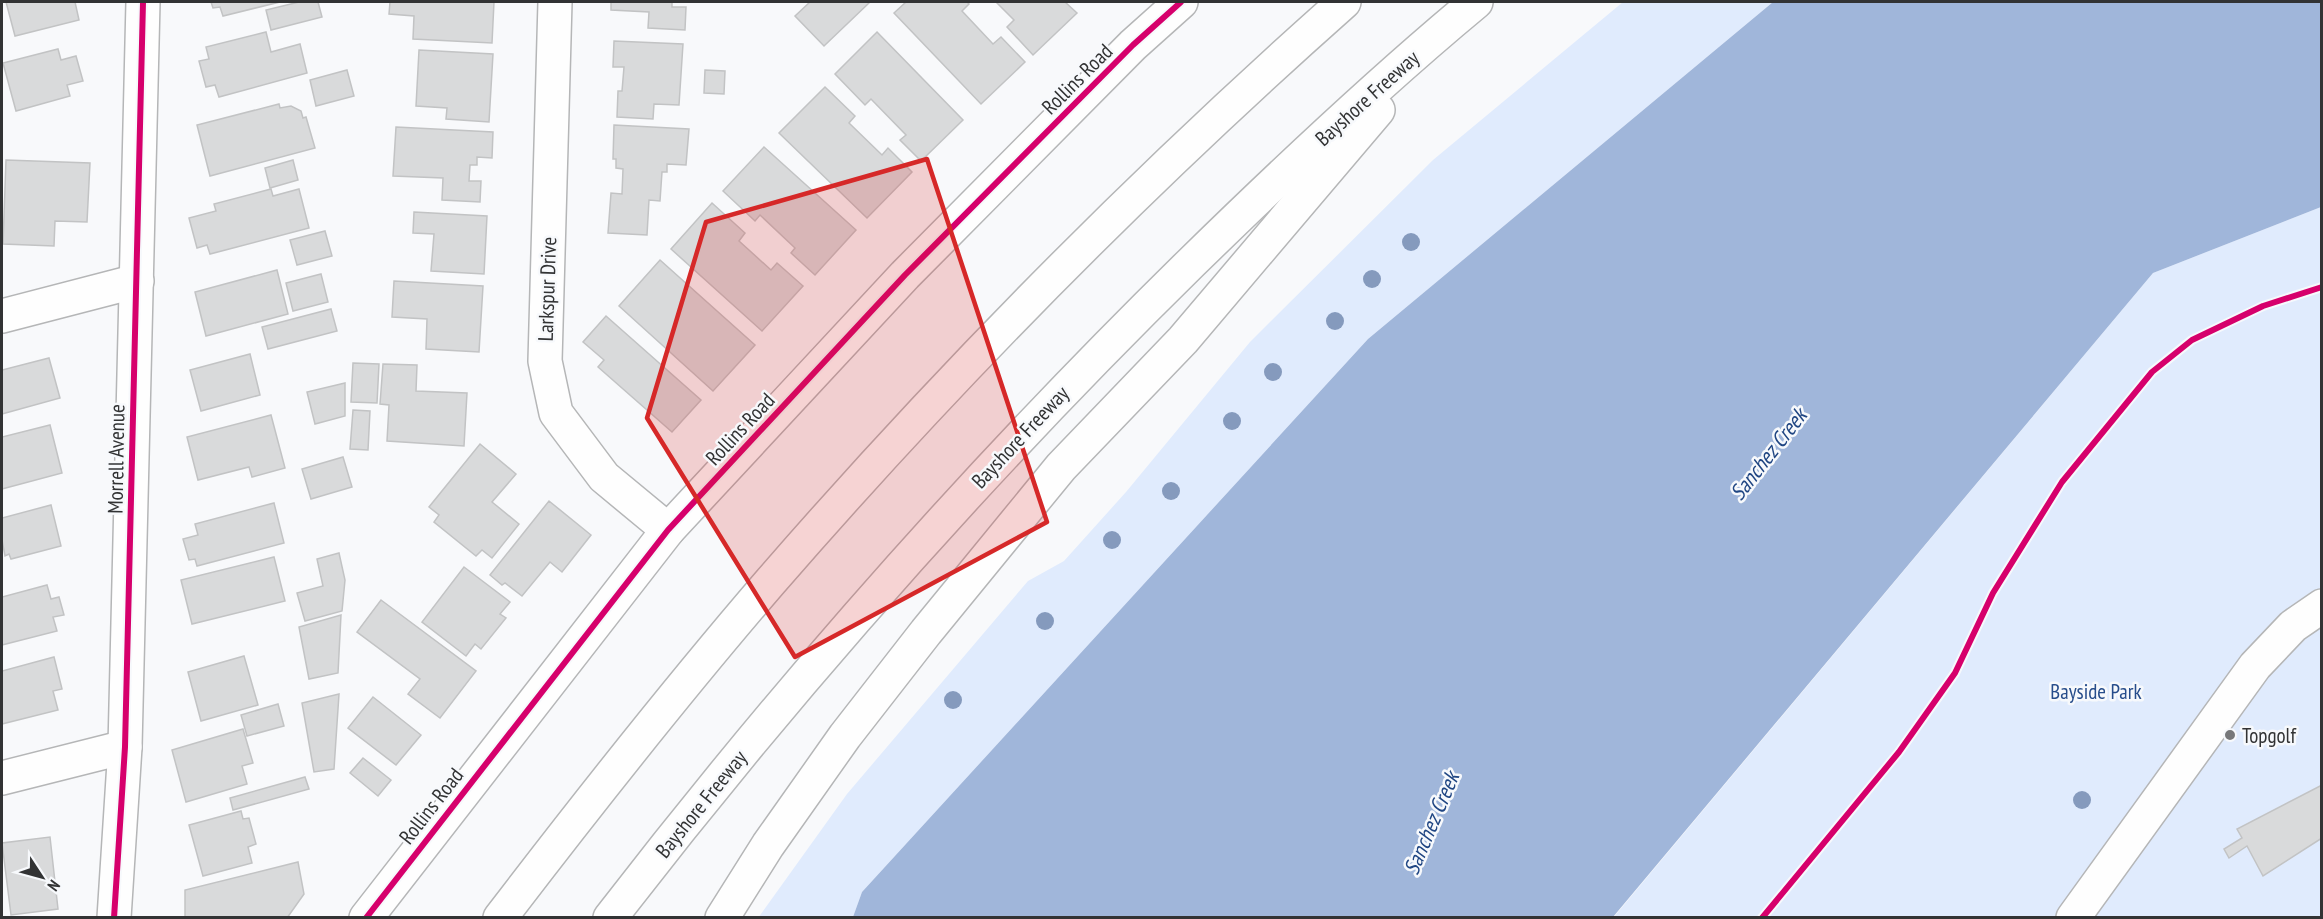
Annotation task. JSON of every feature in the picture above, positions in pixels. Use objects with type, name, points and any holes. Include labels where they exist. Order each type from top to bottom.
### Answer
[{"type":"main road","name":"Morrell Avenue","points":[[114,918],[125,747],[142,2]]},
{"type":"main road","name":"Larkspur Drive","points":[[555,2],[545,361],[556,413],[604,477],[668,530]]},
{"type":"main road","name":"Rollins Road","points":[[366,918],[668,530],[905,275],[1133,45],[1181,2]]},
{"type":"main road","points":[[500,918],[674,696],[778,573],[869,471],[971,361],[1079,250],[1185,147],[1344,2]]},
{"type":"main road","points":[[722,918],[768,845],[839,745],[926,632],[1062,468],[1183,340],[1467,9]]},
{"type":"main road","name":"Bayshore Freeway","points":[[610,918],[730,766],[826,651],[1028,428],[1236,219],[1345,117],[1467,9]]},
{"type":"main road","points":[[2,316],[137,281]]},
{"type":"main road","points":[[2073,918],[2255,666],[2293,626],[2322,606]]},
{"type":"main road","points":[[2,778],[125,747]]},
{"type":"highlighted area","points":[[927,159],[1047,522],[795,657],[647,418],[706,222]]},
{"type":"green space","points":[[1623,2],[1773,2],[1368,339],[862,892],[853,917],[758,918],[847,794],[1028,581],[1064,561],[1126,492],[1250,342],[1433,160]]},
{"type":"green space","name":"Bayside Park","points":[[2321,207],[2321,917],[1613,918],[2153,273]]},
{"type":"water","name":"Sanchez Creek","points":[[1773,2],[2321,2],[2321,207],[2153,273],[1613,917],[853,917],[862,892],[1368,339]]},
{"type":"building","points":[[6,2],[75,2],[79,20],[15,36]]},
{"type":"building","points":[[211,2],[280,2],[223,16],[220,7],[213,8]]},
{"type":"building","points":[[299,2],[318,2],[322,17],[271,30],[266,10]]},
{"type":"building","points":[[390,2],[494,2],[492,43],[413,39],[414,16],[389,14]]},
{"type":"building","points":[[611,2],[672,2],[672,7],[686,7],[685,30],[648,28],[649,12],[611,10]]},
{"type":"building","points":[[810,2],[870,2],[824,46],[795,16]]},
{"type":"building","points":[[906,2],[967,2],[969,4],[962,11],[993,44],[1001,37],[1025,62],[981,104],[894,13]]},
{"type":"building","points":[[996,2],[1065,2],[1077,13],[1033,55],[1007,27],[1014,20]]},
{"type":"building","points":[[266,32],[271,52],[300,44],[307,73],[219,97],[215,85],[206,87],[199,61],[209,59],[206,47]]},
{"type":"building","points":[[877,32],[963,120],[921,161],[900,140],[906,135],[871,99],[865,105],[835,74]]},
{"type":"building","points":[[614,41],[683,44],[679,105],[654,104],[653,119],[617,117],[618,91],[622,91],[624,67],[613,67]]},
{"type":"building","points":[[58,49],[61,60],[76,56],[83,81],[67,85],[70,96],[16,111],[3,63]]},
{"type":"building","points":[[419,50],[493,54],[489,122],[446,119],[447,108],[416,106]]},
{"type":"building","points":[[347,70],[354,96],[316,106],[310,80]]},
{"type":"building","points":[[705,70],[725,71],[724,94],[704,93]]},
{"type":"building","points":[[825,87],[855,116],[849,123],[882,155],[888,148],[912,172],[867,218],[779,133]]},
{"type":"building","points":[[279,104],[280,108],[291,106],[301,111],[303,118],[306,117],[315,148],[210,176],[197,125]]},
{"type":"building","points":[[614,125],[689,129],[686,165],[667,164],[667,172],[662,172],[660,201],[649,200],[647,235],[608,233],[611,193],[622,194],[623,169],[616,168],[616,159],[613,159]]},
{"type":"building","points":[[396,127],[493,132],[492,158],[477,157],[477,165],[470,165],[469,181],[481,181],[480,202],[442,200],[443,178],[393,176]]},
{"type":"building","points":[[764,147],[856,230],[815,275],[791,253],[795,248],[760,215],[755,221],[723,191]]},
{"type":"building","points":[[6,160],[90,163],[87,222],[55,221],[54,246],[3,244]]},
{"type":"building","points":[[293,160],[298,180],[270,188],[265,168]]},
{"type":"building","points":[[271,189],[273,196],[299,189],[309,228],[210,254],[207,245],[197,248],[189,218],[216,211],[214,204]]},
{"type":"building","points":[[712,203],[745,233],[739,241],[771,270],[777,263],[803,286],[762,331],[671,249]]},
{"type":"building","points":[[414,212],[487,216],[484,274],[431,271],[434,234],[413,233]]},
{"type":"building","points":[[325,231],[332,256],[297,265],[290,240]]},
{"type":"building","points":[[660,260],[755,345],[713,391],[619,306]]},
{"type":"building","points":[[277,270],[288,314],[206,336],[195,292]]},
{"type":"building","points":[[321,274],[328,302],[293,311],[286,283]]},
{"type":"building","points":[[394,281],[483,286],[479,352],[426,349],[427,319],[392,317]]},
{"type":"building","points":[[331,309],[337,331],[268,349],[262,327]]},
{"type":"building","points":[[606,316],[701,400],[672,432],[598,367],[604,360],[583,342]]},
{"type":"building","points":[[250,354],[260,395],[201,411],[190,370]]},
{"type":"building","points":[[49,358],[60,398],[2,414],[2,370]]},
{"type":"building","points":[[353,363],[379,364],[377,403],[351,402]]},
{"type":"building","points":[[383,364],[417,365],[416,391],[467,393],[464,446],[387,441],[389,405],[380,404]]},
{"type":"building","points":[[345,383],[345,416],[315,424],[307,392]]},
{"type":"building","points":[[353,410],[370,411],[368,450],[350,449]]},
{"type":"building","points":[[271,415],[285,468],[252,477],[249,467],[198,480],[187,437]]},
{"type":"building","points":[[50,425],[62,473],[2,489],[2,437]]},
{"type":"building","points":[[480,444],[516,474],[492,502],[519,524],[492,558],[482,550],[476,556],[434,522],[439,515],[429,507]]},
{"type":"building","points":[[343,457],[352,487],[311,499],[302,469]]},
{"type":"building","points":[[549,501],[591,535],[562,572],[550,562],[522,596],[490,575]]},
{"type":"building","points":[[274,503],[284,543],[197,566],[195,559],[189,560],[183,539],[198,535],[195,524]]},
{"type":"building","points":[[51,505],[61,546],[11,559],[9,554],[5,556],[2,518]]},
{"type":"building","points":[[339,553],[345,580],[342,611],[305,621],[297,593],[323,586],[317,559]]},
{"type":"building","points":[[274,557],[285,601],[192,624],[181,580]]},
{"type":"building","points":[[464,567],[510,602],[500,614],[506,618],[481,649],[475,644],[466,656],[422,622]]},
{"type":"building","points":[[47,585],[51,599],[59,597],[64,615],[53,617],[57,631],[2,645],[2,597]]},
{"type":"building","points":[[381,600],[476,671],[440,718],[408,694],[420,679],[357,632]]},
{"type":"building","points":[[341,615],[338,673],[309,679],[299,627]]},
{"type":"building","points":[[244,656],[258,705],[201,721],[188,672]]},
{"type":"building","points":[[54,657],[62,689],[53,691],[58,710],[2,724],[2,671]]},
{"type":"building","points":[[339,694],[334,769],[314,772],[302,703]]},
{"type":"building","points":[[373,697],[421,735],[396,765],[348,728]]},
{"type":"building","points":[[278,704],[284,726],[247,736],[241,715]]},
{"type":"building","points":[[243,729],[253,763],[242,766],[247,784],[186,802],[172,750]]},
{"type":"building","points":[[363,758],[391,780],[378,796],[350,773]]},
{"type":"building","points":[[305,777],[309,789],[233,810],[230,798]]},
{"type":"building","points":[[2322,785],[2322,838],[2263,876],[2247,846],[2229,858],[2224,849],[2242,838],[2237,829]]},
{"type":"building","points":[[241,811],[243,819],[249,818],[256,844],[248,847],[252,863],[203,876],[189,825]]},
{"type":"building","points":[[50,837],[58,909],[11,915],[2,843]]},
{"type":"building","points":[[298,862],[304,894],[287,918],[185,918],[185,890]]},
{"type":"cycle path","points":[[114,918],[125,747],[143,2]]},
{"type":"cycle path","points":[[366,918],[668,530],[905,275],[1133,45],[1181,2]]},
{"type":"cycle path","points":[[1762,918],[1899,752],[1955,673],[1993,593],[2062,482],[2152,372],[2192,340],[2263,306],[2322,287]]},
{"type":"place","name":"Topgolf","points":[[2230,735]]}]
